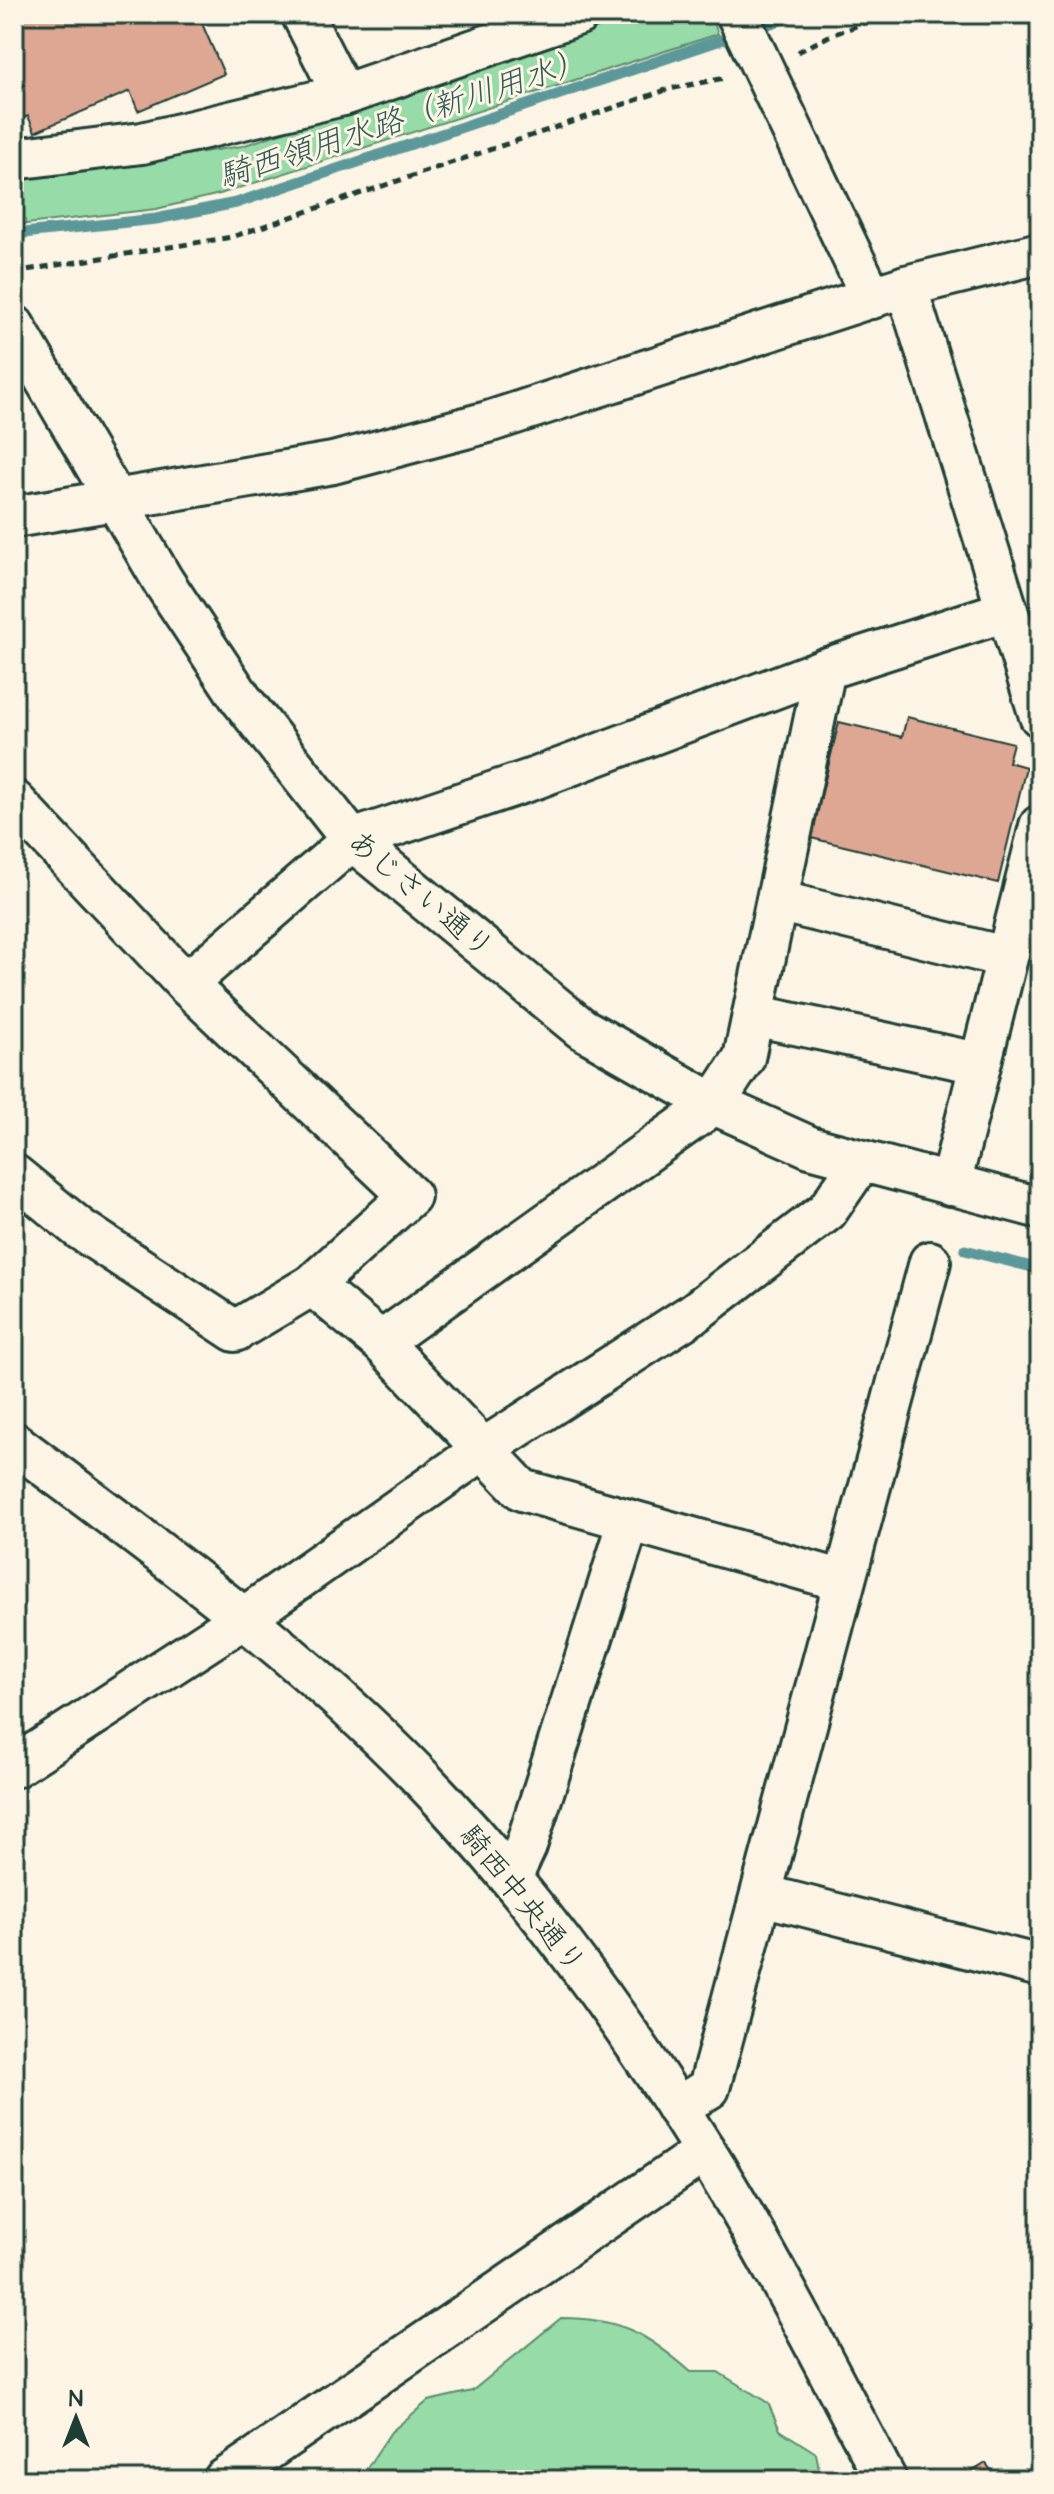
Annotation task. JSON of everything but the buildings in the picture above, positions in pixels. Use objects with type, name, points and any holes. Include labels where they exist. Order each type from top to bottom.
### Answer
[{"type":"street","points":[[302,14],[343,95]]},
{"type":"street","points":[[14,159],[142,143],[343,95],[579,14]]},
{"type":"street","points":[[737,14],[889,292],[1006,611],[1040,716]]},
{"type":"street","points":[[14,517],[333,463],[488,422],[889,292],[1040,253]]},
{"type":"street","name":"あじさい通り","points":[[14,326],[114,502],[241,699],[352,840],[581,1028],[714,1104],[810,1147],[860,1163],[1040,1208]]},
{"type":"street","points":[[186,984],[352,840],[536,778],[825,669],[1006,611]]},
{"type":"street","points":[[381,1342],[714,1104],[744,1058],[825,669]]},
{"type":"street","points":[[14,801],[186,984],[410,1196],[312,1285],[235,1331],[80,1229],[14,1175]]},
{"type":"street","points":[[950,1185],[978,1063],[1040,826]]},
{"type":"street","points":[[777,901],[1005,957]]},
{"type":"street","points":[[753,1015],[978,1063]]},
{"type":"street","points":[[14,1767],[245,1617],[485,1448],[694,1313],[783,1249],[827,1211],[860,1163]]},
{"type":"street","points":[[677,2108],[709,2088],[930,1262]]},
{"type":"street","points":[[312,1285],[381,1342],[522,1490],[844,1581]]},
{"type":"street","name":"騎西中央通り","points":[[14,1443],[245,1617],[380,1739],[440,1798],[511,1878],[705,2151],[886,2480]]},
{"type":"street","points":[[511,1878],[526,1846],[629,1521]]},
{"type":"street","points":[[762,1895],[1040,1966]]},
{"type":"street","points":[[224,2480],[705,2151]]},
{"type":"path","points":[[14,272],[232,237],[669,89],[719,81],[762,61],[888,14]]},
{"type":"green space","points":[[640,14],[711,14],[718,34],[220,194],[156,209],[18,225],[14,220],[14,185],[28,179],[242,146]]},
{"type":"green space","points":[[561,2318],[600,2321],[632,2331],[661,2348],[691,2372],[718,2372],[768,2403],[780,2430],[816,2453],[821,2480],[359,2480],[391,2432],[428,2401],[472,2391]]},
{"type":"waterway","name":"騎西領用水路（新川用水）","points":[[14,234],[156,219],[236,203],[798,14]]},
{"type":"waterway","points":[[965,1250],[1040,1269]]}]
